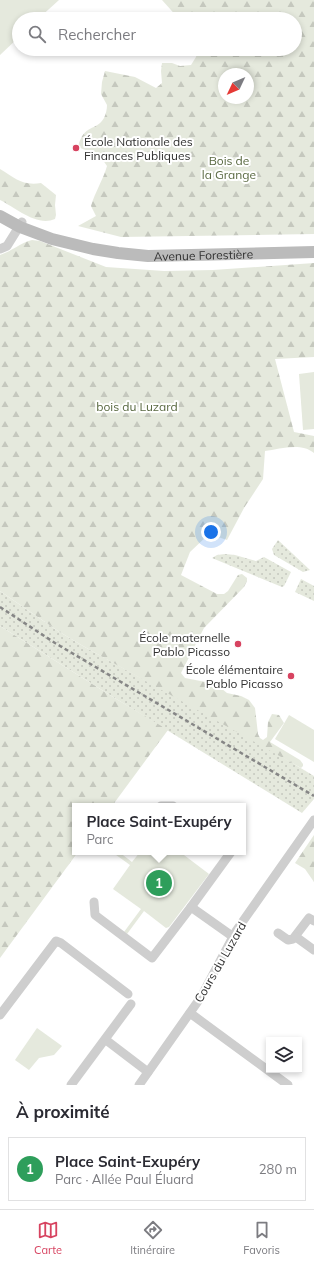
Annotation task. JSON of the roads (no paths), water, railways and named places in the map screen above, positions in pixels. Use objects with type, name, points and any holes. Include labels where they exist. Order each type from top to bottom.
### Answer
[{"type":"street","points":[[0,210],[21,224]]},
{"type":"street","points":[[0,216],[21,224]]},
{"type":"street","points":[[0,249],[7,246],[21,224]]},
{"type":"street","name":"Avenue Forestière","points":[[21,224],[53,233],[77,245],[93,249],[148,256],[314,252]]},
{"type":"street","name":"Cours du Luzard","points":[[139,1085],[206,988],[232,936],[314,820]]},
{"type":"street","points":[[94,902],[95,915],[152,958],[229,855]]},
{"type":"street","points":[[191,907],[232,936]]},
{"type":"street","points":[[278,933],[288,940],[293,939],[309,918],[314,921]]},
{"type":"street","points":[[296,937],[314,950]]},
{"type":"street","points":[[0,1015],[56,941],[61,943],[128,994]]},
{"type":"street","points":[[71,1085],[106,1040],[131,1004]]},
{"type":"street","points":[[190,1013],[288,1085]]},
{"type":"street","points":[[106,1040],[148,1072]]},
{"type":"railway","points":[[0,607],[55,643],[314,796]]},
{"type":"place","name":"École Nationale des Finances Publiques","points":[[76,148]]},
{"type":"place","name":"École maternelle Pablo Picasso","points":[[238,644]]},
{"type":"place","name":"École élémentaire Pablo Picasso","points":[[291,676]]},
{"type":"place","name":"Place Saint-Exupéry","points":[[159,883]]},
{"type":"park label","name":"Bois de la Grange","points":[[229,167]]},
{"type":"park label","name":"bois du Luzard","points":[[137,406]]}]
